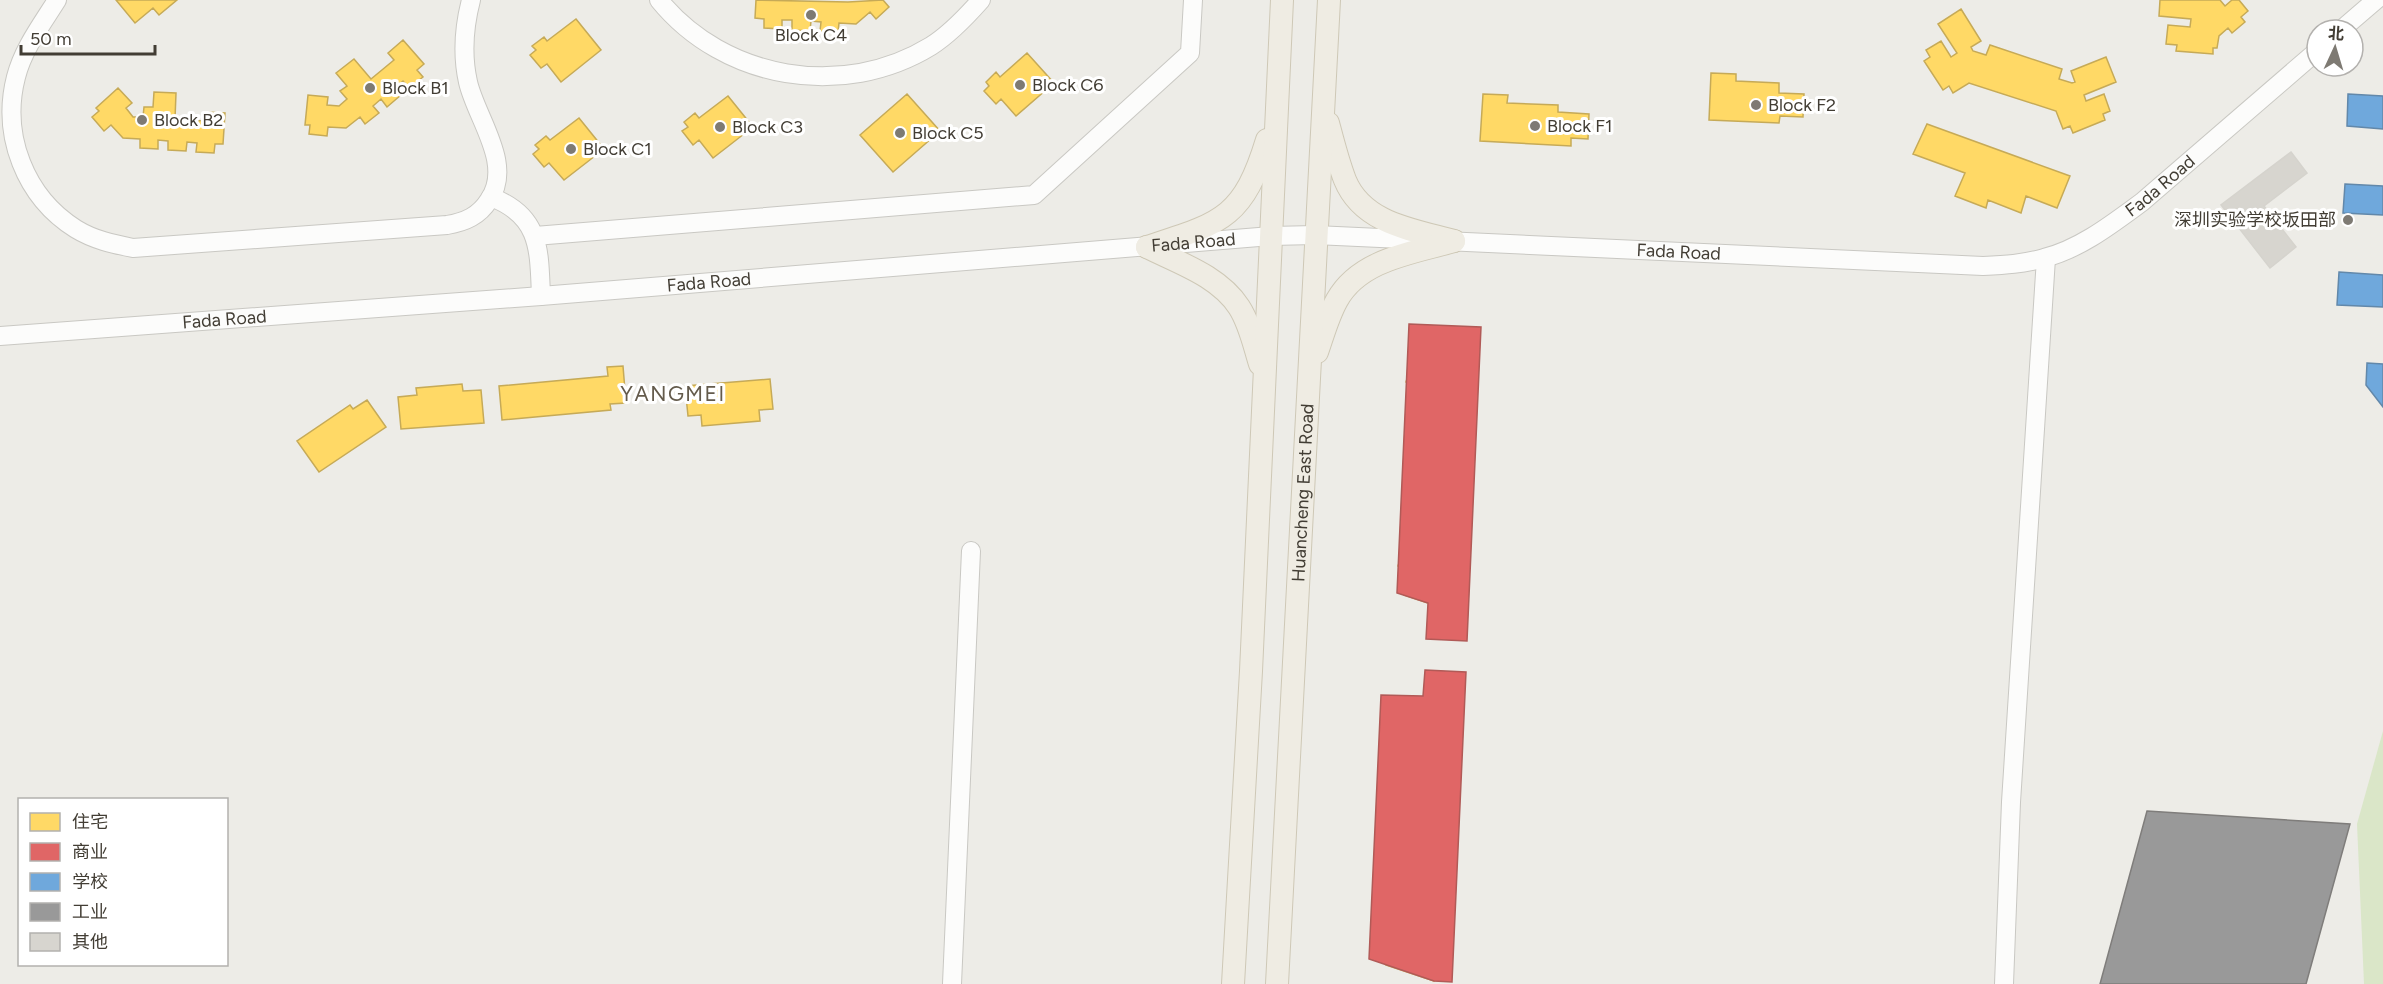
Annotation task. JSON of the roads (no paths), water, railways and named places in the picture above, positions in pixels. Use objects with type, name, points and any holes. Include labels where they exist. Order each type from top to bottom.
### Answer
[{"type":"main road","points":[[1233,984],[1251,671],[1282,0]]},
{"type":"main road","name":"Huancheng East Road","points":[[1277,984],[1329,0]]},
{"type":"main road","points":[[1323,105],[1345,181],[1359,202],[1368,211],[1391,223],[1454,241]]},
{"type":"main road","points":[[1147,247],[1199,230],[1223,217],[1233,208],[1256,175],[1277,107]]},
{"type":"main road","points":[[1308,376],[1332,310],[1338,298],[1355,279],[1377,264],[1454,241]]},
{"type":"main road","points":[[1147,247],[1209,278],[1231,296],[1247,321],[1265,379]]},
{"type":"street","points":[[57,0],[27,49],[16,76],[11,105],[12,135],[20,163],[34,189],[53,211],[77,229],[104,242],[133,248],[447,225],[460,223],[473,217],[492,197],[498,171],[474,102],[465,65],[466,26],[471,0]]},
{"type":"street","points":[[659,0],[697,37],[733,58],[772,72],[813,77],[854,75],[894,64],[931,46],[963,20],[981,0]]},
{"type":"street","points":[[535,236],[1034,195],[1190,53],[1193,0]]},
{"type":"street","points":[[2355,18],[2376,0]]},
{"type":"street","name":"Fada Road","points":[[0,336],[541,296],[1271,236],[1315,235],[1983,266],[2016,264],[2046,258],[2085,241],[2142,202],[2305,61]]},
{"type":"street","points":[[492,197],[512,206],[521,214],[535,236],[540,254],[541,296]]},
{"type":"street","points":[[2004,984],[2011,802],[2046,258]]},
{"type":"street","points":[[952,984],[971,551]]},
{"type":"place","name":"Block C4","points":[[811,15]]},
{"type":"place","name":"Block C6","points":[[1020,85]]},
{"type":"place","name":"Block B1","points":[[370,88]]},
{"type":"place","name":"Block F2","points":[[1756,105]]},
{"type":"place","name":"Block B2","points":[[142,120]]},
{"type":"place","name":"Block F1","points":[[1535,126]]},
{"type":"place","name":"Block C3","points":[[720,127]]},
{"type":"place","name":"Block C5","points":[[900,133]]},
{"type":"place","name":"Block C1","points":[[571,149]]},
{"type":"place","name":"深圳实验学校坂田部","points":[[2348,220]]},
{"type":"district","name":"YANGMEI","points":[[673,394]]}]
